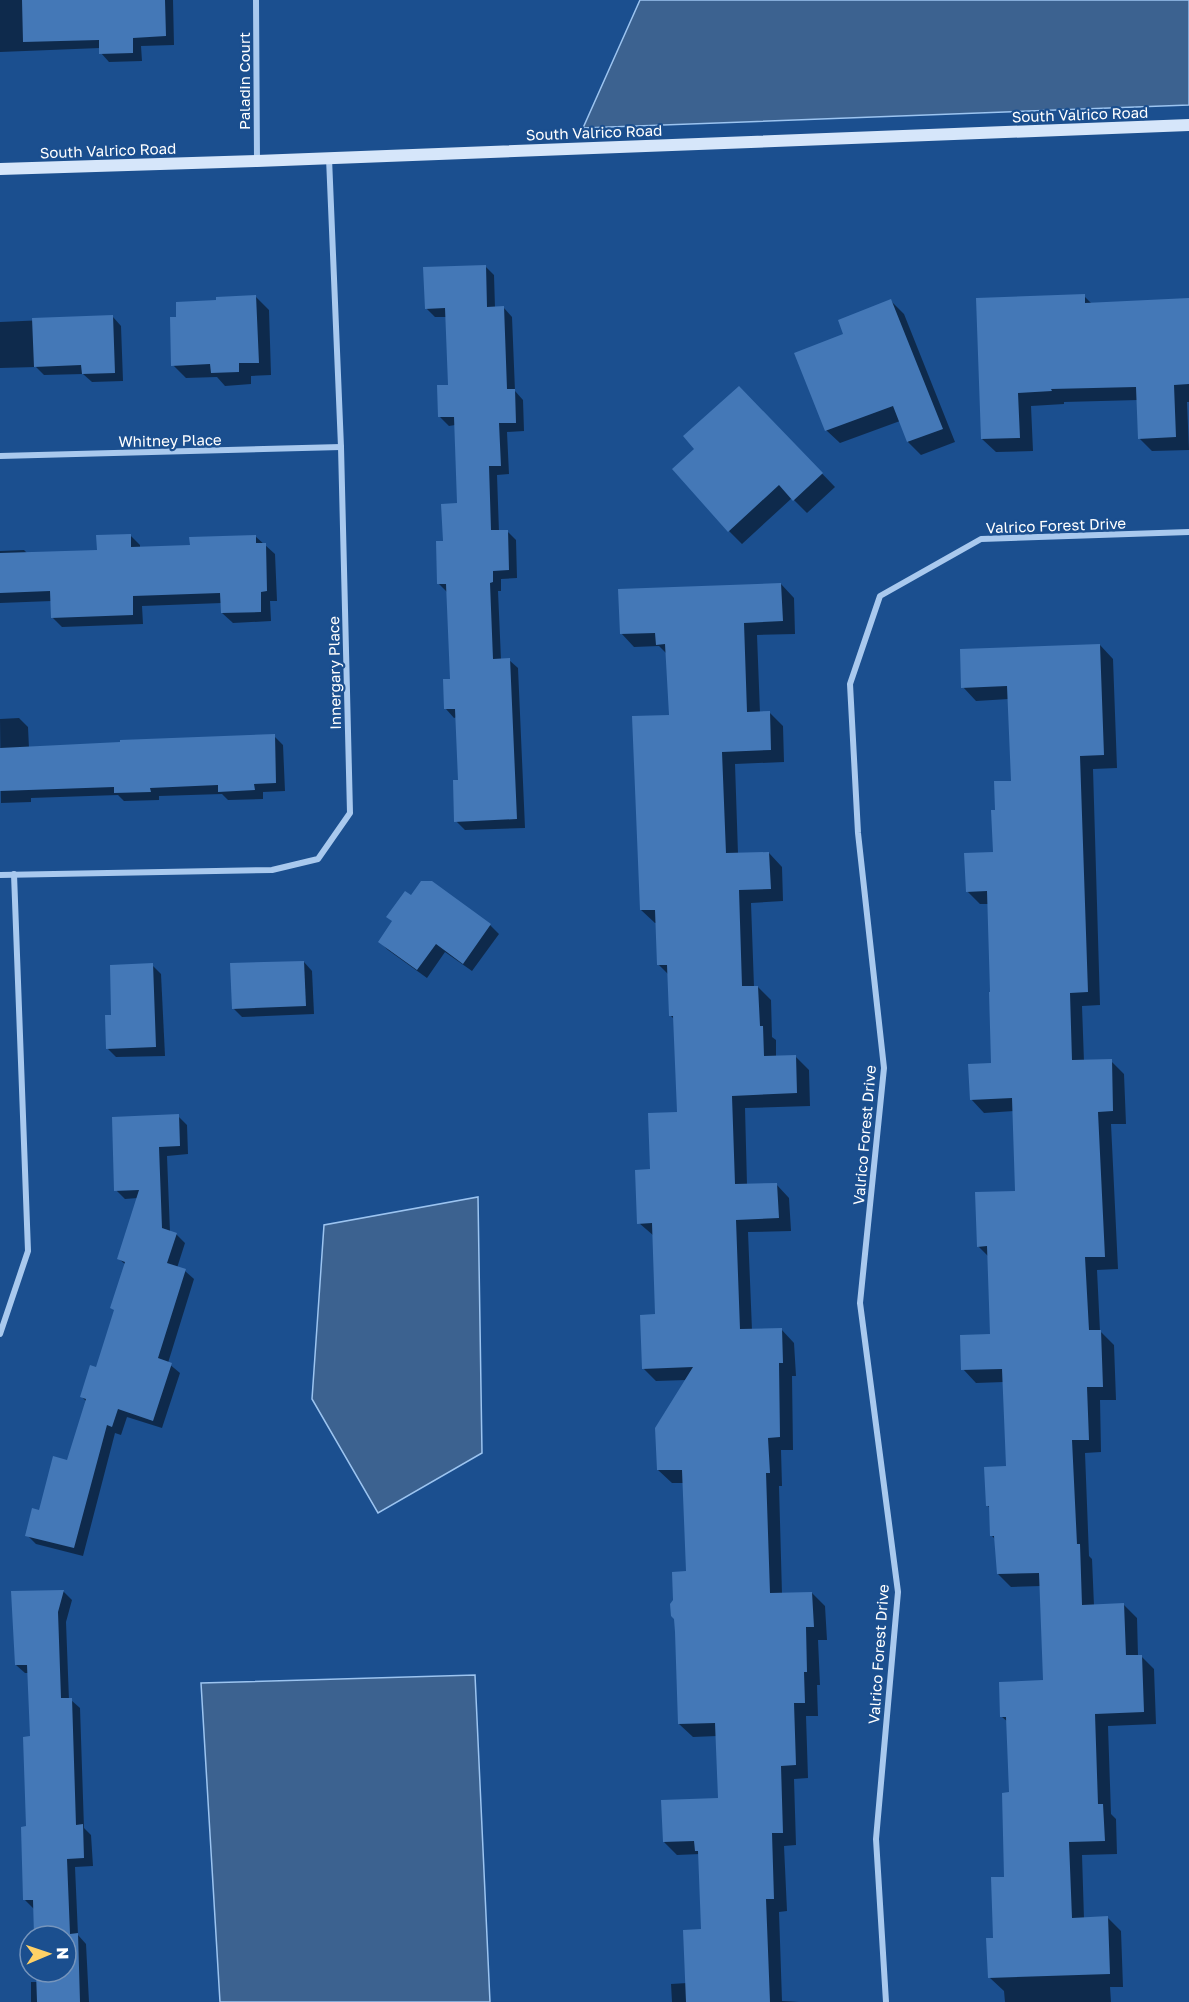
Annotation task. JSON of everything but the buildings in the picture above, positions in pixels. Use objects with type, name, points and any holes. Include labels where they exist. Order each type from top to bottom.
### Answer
[{"type":"street","name":"Paladin Court","points":[[256,0],[257,161]]},
{"type":"street","name":"South Valrico Road","points":[[0,169],[1189,125]]},
{"type":"street","name":"Innergary Place","points":[[0,875],[272,870],[318,860],[350,813],[341,447],[329,157]]},
{"type":"street","name":"Whitney Place","points":[[0,456],[341,447]]},
{"type":"street","name":"Valrico Forest Drive","points":[[886,2002],[876,1839],[897,1592],[861,1303],[884,1068],[858,833],[850,684],[880,596],[981,539],[1189,532]]},
{"type":"street","points":[[0,1334],[28,1251],[14,874]]},
{"type":"water","points":[[640,0],[1189,0],[1189,105],[583,128]]},
{"type":"water","points":[[478,1197],[482,1453],[378,1513],[312,1399],[324,1225]]},
{"type":"water","points":[[475,1675],[490,2002],[220,2002],[201,1683]]}]
